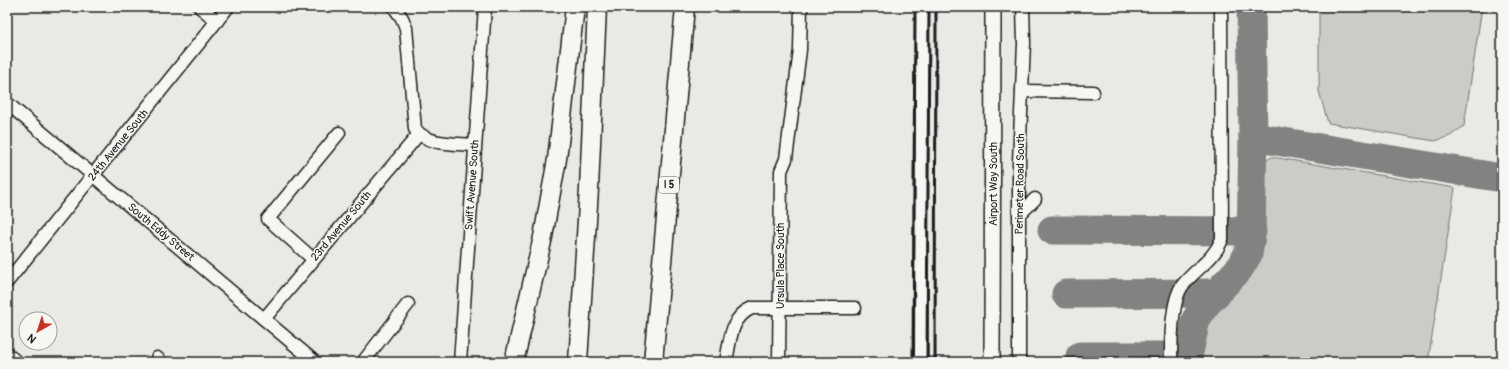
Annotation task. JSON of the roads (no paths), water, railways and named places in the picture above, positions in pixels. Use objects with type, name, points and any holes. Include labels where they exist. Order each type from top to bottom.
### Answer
[{"type":"highway","points":[[514,362],[543,237],[558,159],[575,7]]},
{"type":"highway","points":[[578,362],[589,189],[597,7]]},
{"type":"highway","name":"I 5","points":[[653,362],[685,7]]},
{"type":"main road","name":"Airport Way South","points":[[992,362],[993,7]]},
{"type":"street","points":[[200,7],[217,21]]},
{"type":"street","name":"24th Avenue South","points":[[7,282],[228,7]]},
{"type":"street","points":[[394,7],[402,18],[406,28],[414,125],[419,134],[431,141],[475,145]]},
{"type":"street","name":"Swift Avenue South","points":[[460,362],[485,7]]},
{"type":"street","name":"Ursula Place South","points":[[780,362],[780,171],[786,159],[800,50],[801,7]]},
{"type":"street","points":[[920,362],[922,7]]},
{"type":"street","name":"Perimeter Road South","points":[[1019,362],[1020,214],[1024,43],[1023,7]]},
{"type":"street","points":[[1171,362],[1177,297],[1184,284],[1211,259],[1218,250],[1222,239],[1221,7]]},
{"type":"street","points":[[1022,91],[1093,92]]},
{"type":"street","name":"South Eddy Street","points":[[7,102],[314,362]]},
{"type":"street","points":[[313,259],[268,220],[339,132]]},
{"type":"street","name":"23rd Avenue South","points":[[264,319],[419,134]]},
{"type":"street","points":[[1020,214],[1035,199]]},
{"type":"street","points":[[363,362],[408,304]]},
{"type":"street","points":[[726,362],[733,327],[741,315],[752,308],[855,308]]},
{"type":"street","points":[[7,354],[17,362]]},
{"type":"railway","points":[[913,362],[915,7]]},
{"type":"railway","points":[[927,362],[929,7]]},
{"type":"railway","points":[[935,362],[936,7]]}]
